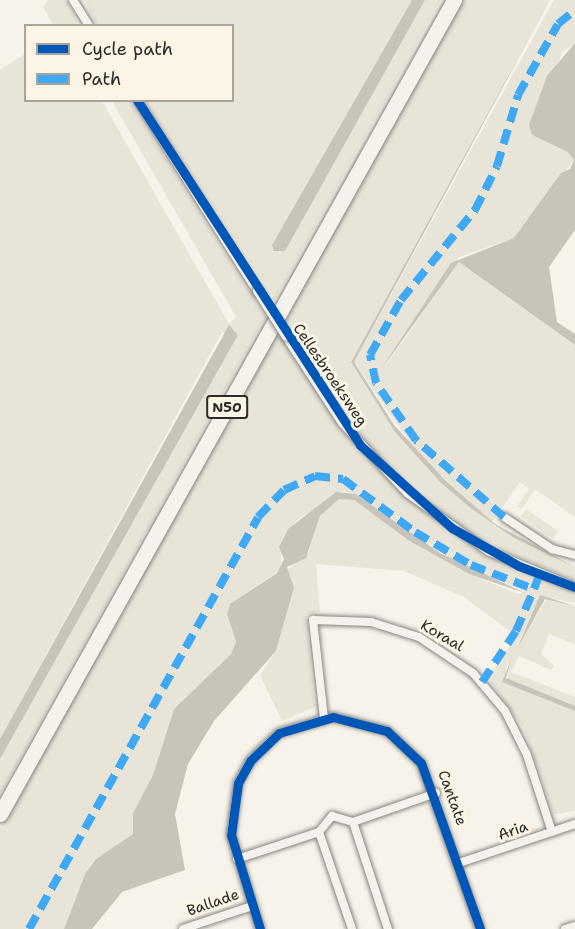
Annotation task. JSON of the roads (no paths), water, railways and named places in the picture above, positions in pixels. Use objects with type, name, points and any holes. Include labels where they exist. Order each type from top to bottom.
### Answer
[{"type":"highway","name":"N50","points":[[0,802],[447,0]]},
{"type":"highway","name":"N50","points":[[0,814],[454,0]]},
{"type":"street","points":[[73,0],[88,24]]},
{"type":"street","name":"Cellesbroeksweg","points":[[138,102],[342,423],[407,493],[488,551],[575,587]]},
{"type":"street","points":[[504,517],[552,549],[575,555]]},
{"type":"street","name":"Koraal","points":[[324,718],[313,620],[371,622],[419,637],[473,673],[505,711],[527,755],[552,832]]},
{"type":"street","name":"Cantate","points":[[260,929],[237,860],[231,808],[244,771],[279,733],[324,718],[366,722],[396,737],[421,762],[436,793],[480,929]]},
{"type":"street","points":[[237,860],[319,832],[332,816],[353,822],[436,793]]},
{"type":"street","points":[[353,822],[388,929]]},
{"type":"street","name":"Aria","points":[[459,863],[575,824]]},
{"type":"street","points":[[319,832],[352,929]]},
{"type":"street","name":"Ballade","points":[[183,929],[252,906]]},
{"type":"street","points":[[565,929],[575,926]]}]
